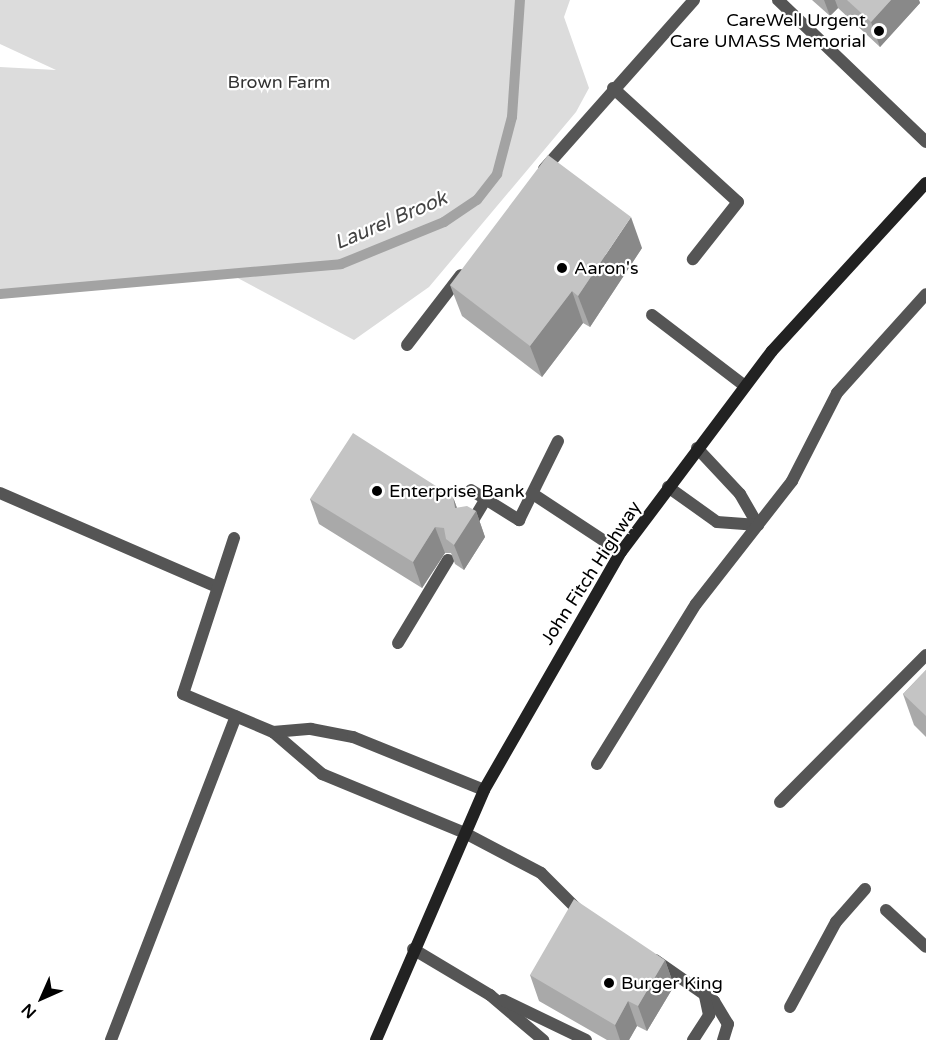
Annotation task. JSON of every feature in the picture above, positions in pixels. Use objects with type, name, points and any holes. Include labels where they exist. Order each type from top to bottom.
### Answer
[{"type":"main road","name":"John Fitch Highway","points":[[376,1040],[463,832],[484,790],[621,552],[745,386],[926,183]]},
{"type":"lane","points":[[534,181],[613,88],[694,0]]},
{"type":"lane","points":[[778,0],[926,142]]},
{"type":"lane","points":[[613,88],[738,202],[693,258]]},
{"type":"lane","points":[[407,345],[471,263]]},
{"type":"lane","points":[[597,764],[696,604],[792,481],[837,393],[926,294]]},
{"type":"lane","points":[[652,315],[745,386]]},
{"type":"lane","points":[[471,490],[519,520],[558,441]]},
{"type":"lane","points":[[697,448],[740,494],[758,525]]},
{"type":"lane","points":[[668,487],[717,522],[758,525]]},
{"type":"lane","points":[[0,493],[215,586]]},
{"type":"lane","points":[[533,494],[621,552]]},
{"type":"lane","points":[[469,526],[486,499]]},
{"type":"lane","points":[[234,538],[215,586],[183,694],[273,732],[322,774],[463,832],[542,873],[594,923]]},
{"type":"lane","points":[[398,643],[448,560]]},
{"type":"lane","points":[[780,802],[926,655]]},
{"type":"lane","points":[[111,1040],[236,716]]},
{"type":"lane","points":[[273,732],[311,729],[353,736],[484,790]]},
{"type":"lane","points":[[790,1007],[836,922],[865,889]]},
{"type":"lane","points":[[886,910],[926,947]]},
{"type":"lane","points":[[413,949],[490,995],[586,1040]]},
{"type":"lane","points":[[644,953],[697,985],[725,1018],[723,1040]]},
{"type":"lane","points":[[693,1040],[710,1009],[697,985]]},
{"type":"lane","points":[[490,995],[543,1040]]},
{"type":"green space","name":"Brown Farm","points":[[0,0],[570,0],[564,17],[589,88],[576,112],[429,287],[354,340],[234,276],[0,294],[0,67],[56,70],[0,44]]},
{"type":"building","points":[[847,0],[891,0],[871,22]]},
{"type":"building","name":"Aaron's","points":[[548,155],[631,217],[578,296],[572,291],[530,346],[450,285]]},
{"type":"building","name":"Enterprise Bank","points":[[353,433],[453,497],[455,508],[467,506],[476,511],[454,545],[446,539],[444,528],[435,527],[413,562],[310,499]]},
{"type":"building","points":[[926,670],[926,716],[903,694]]},
{"type":"building","name":"Burger King","points":[[574,899],[665,960],[638,1006],[628,1001],[615,1025],[530,975]]},
{"type":"waterway","name":"Laurel Brook","points":[[0,294],[341,264],[444,222],[477,200],[497,174],[512,117],[520,0]]},
{"type":"place","name":"CareWell Urgent Care UMASS Memorial","points":[[879,31]]},
{"type":"place","name":"Aaron's","points":[[562,268]]},
{"type":"place","name":"Enterprise Bank","points":[[377,491]]},
{"type":"place","name":"Burger King","points":[[609,983]]}]
